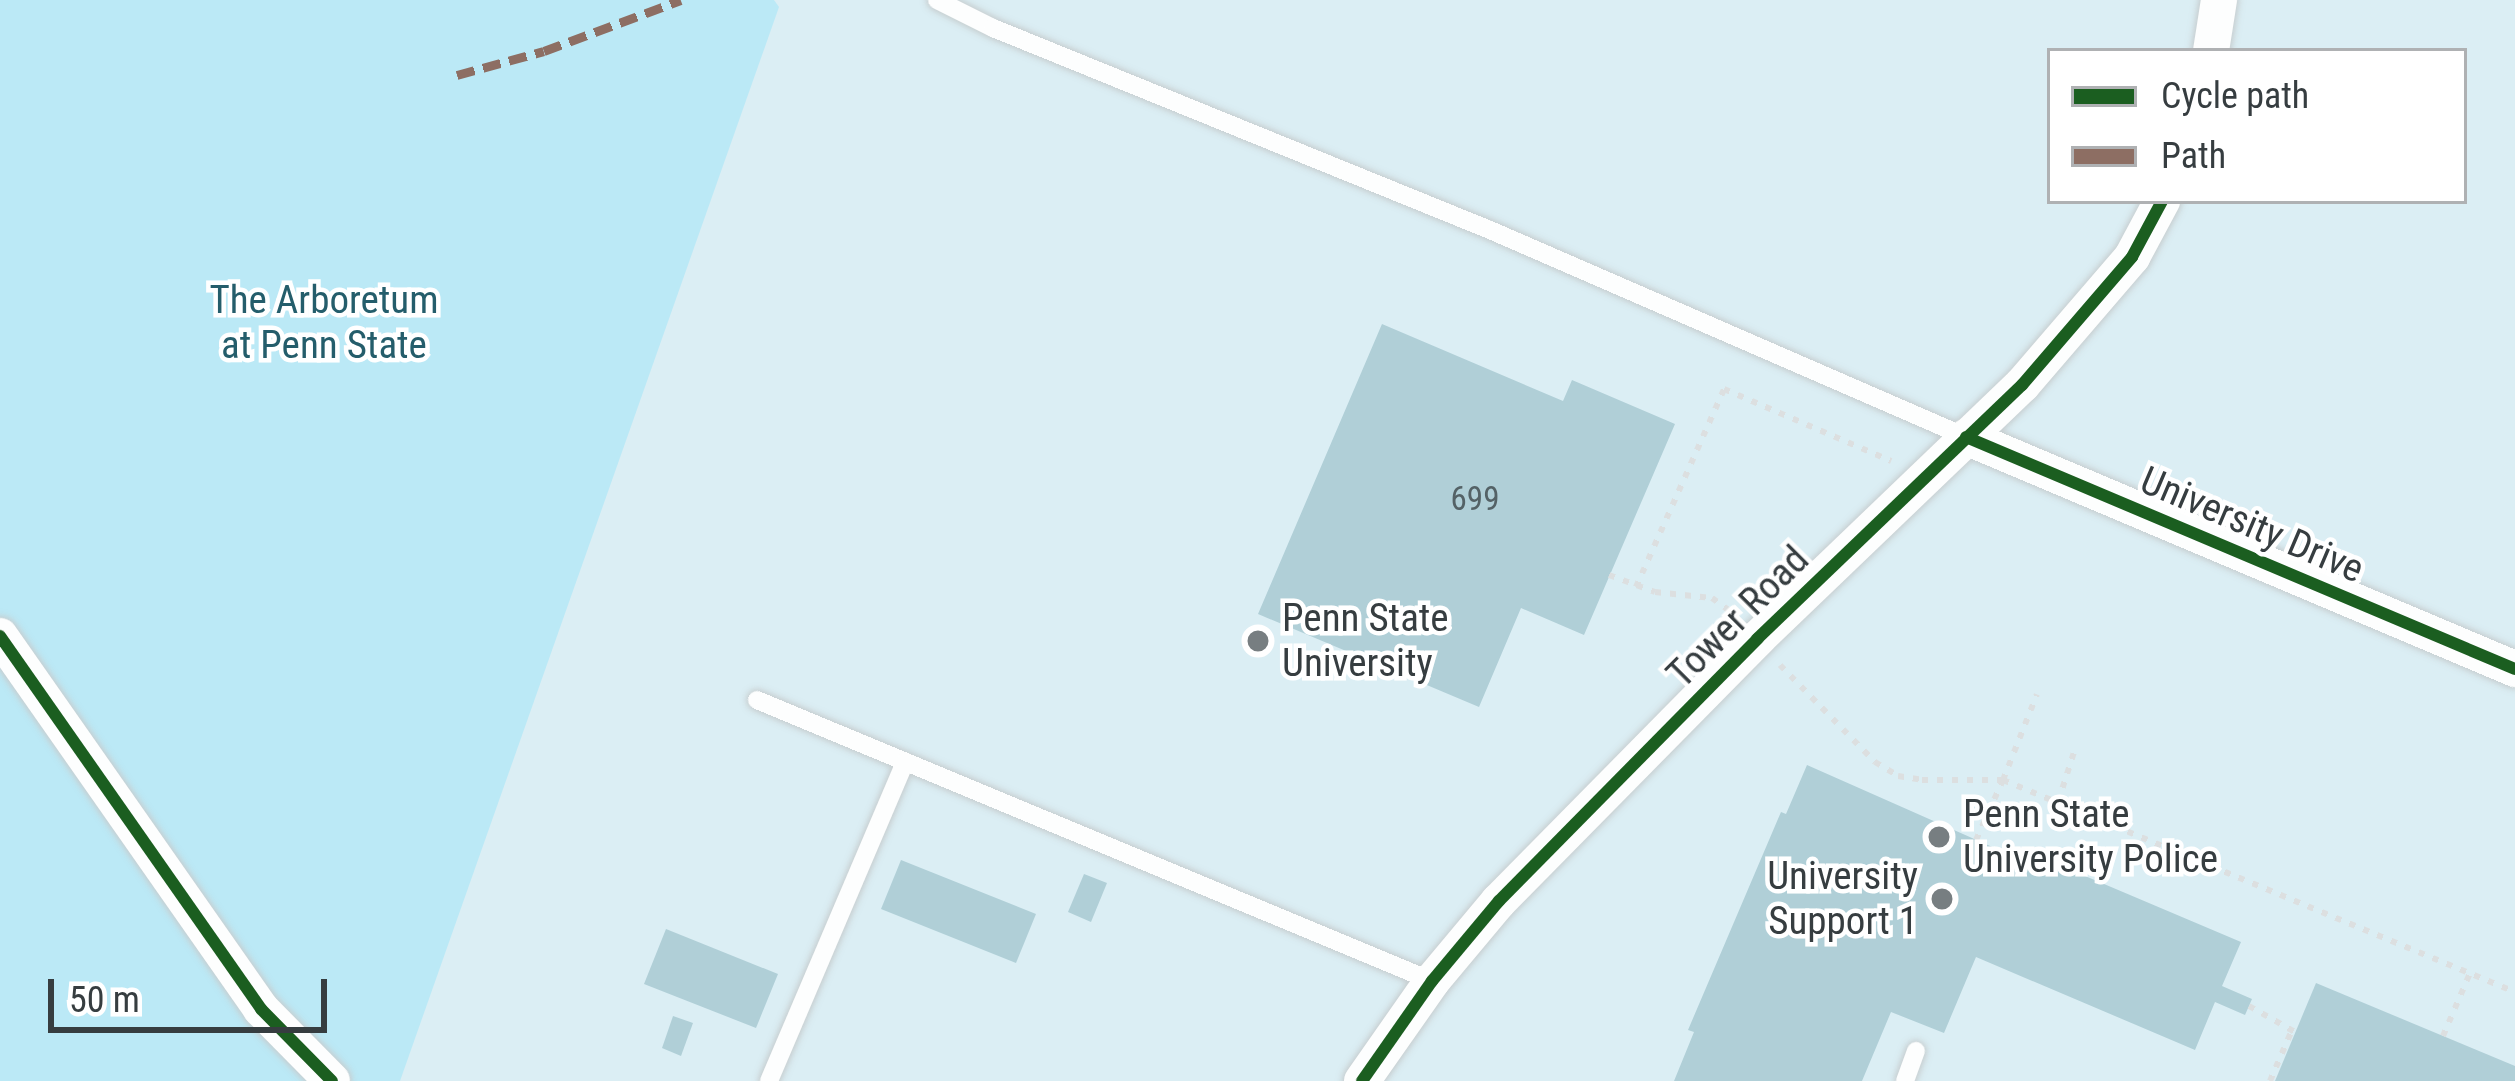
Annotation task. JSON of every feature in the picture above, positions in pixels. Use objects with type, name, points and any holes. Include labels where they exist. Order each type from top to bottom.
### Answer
[{"type":"street","points":[[2211,48],[2219,0]]},
{"type":"street","name":"Tower Road","points":[[1362,1081],[1432,981],[1499,901],[2022,385],[2132,257],[2160,204]]},
{"type":"street","name":"University Drive","points":[[1966,437],[2515,669]]},
{"type":"street","points":[[0,635],[261,1009],[332,1081]]},
{"type":"lane","points":[[937,0],[993,28],[1469,221],[1966,437]]},
{"type":"lane","points":[[757,700],[1432,981]]},
{"type":"lane","points":[[769,1081],[905,762]]},
{"type":"lane","points":[[1905,1081],[1916,1052]]},
{"type":"path","points":[[1636,587],[1724,389],[1894,463]]},
{"type":"path","points":[[1610,575],[1636,587],[1712,598],[1737,616]]},
{"type":"path","points":[[1780,665],[1875,762],[1898,776],[2003,780],[2515,992]]},
{"type":"path","points":[[1976,840],[2037,694]]},
{"type":"path","points":[[2057,803],[2075,748]]},
{"type":"path","points":[[2443,1036],[2470,973]]},
{"type":"path","points":[[2249,1006],[2294,1031],[2270,1081]]},
{"type":"shaded area","name":"Penn State University","points":[[0,0],[2515,0],[2515,1081],[0,1081]]},
{"type":"green space","name":"The Arboretum at Penn State","points":[[0,0],[774,0],[779,7],[400,1081],[0,1081]]},
{"type":"building","points":[[1382,324],[1563,401],[1572,380],[1675,424],[1584,635],[1521,608],[1479,707],[1258,614]]},
{"type":"building","name":"University Support 1","points":[[1807,765],[2015,857],[2019,848],[2241,942],[2222,986],[2252,999],[2245,1015],[2215,1002],[2195,1050],[1976,957],[1944,1033],[1891,1012],[1862,1081],[1674,1081],[1694,1032],[1688,1030],[1781,812],[1786,814]]},
{"type":"building","points":[[901,860],[1036,914],[1016,963],[881,909]]},
{"type":"building","points":[[1084,874],[1107,883],[1091,922],[1068,912]]},
{"type":"building","points":[[666,929],[778,974],[756,1028],[644,984]]},
{"type":"building","points":[[2316,983],[2515,1066],[2515,1081],[2275,1081]]},
{"type":"building","points":[[673,1016],[693,1023],[681,1056],[662,1048]]},
{"type":"marked path","points":[[457,75],[544,51],[681,0]]},
{"type":"cycle path","points":[[1362,1081],[1432,981],[1499,901],[1757,639],[2022,385],[2132,257],[2160,204]]},
{"type":"cycle path","points":[[1966,437],[2515,669]]},
{"type":"cycle path","points":[[0,636],[261,1009],[332,1081]]},
{"type":"place","name":"Penn State University","points":[[1258,641]]},
{"type":"place","name":"Penn State University Police","points":[[1939,837]]},
{"type":"place","name":"University Support 1","points":[[1942,899]]}]
